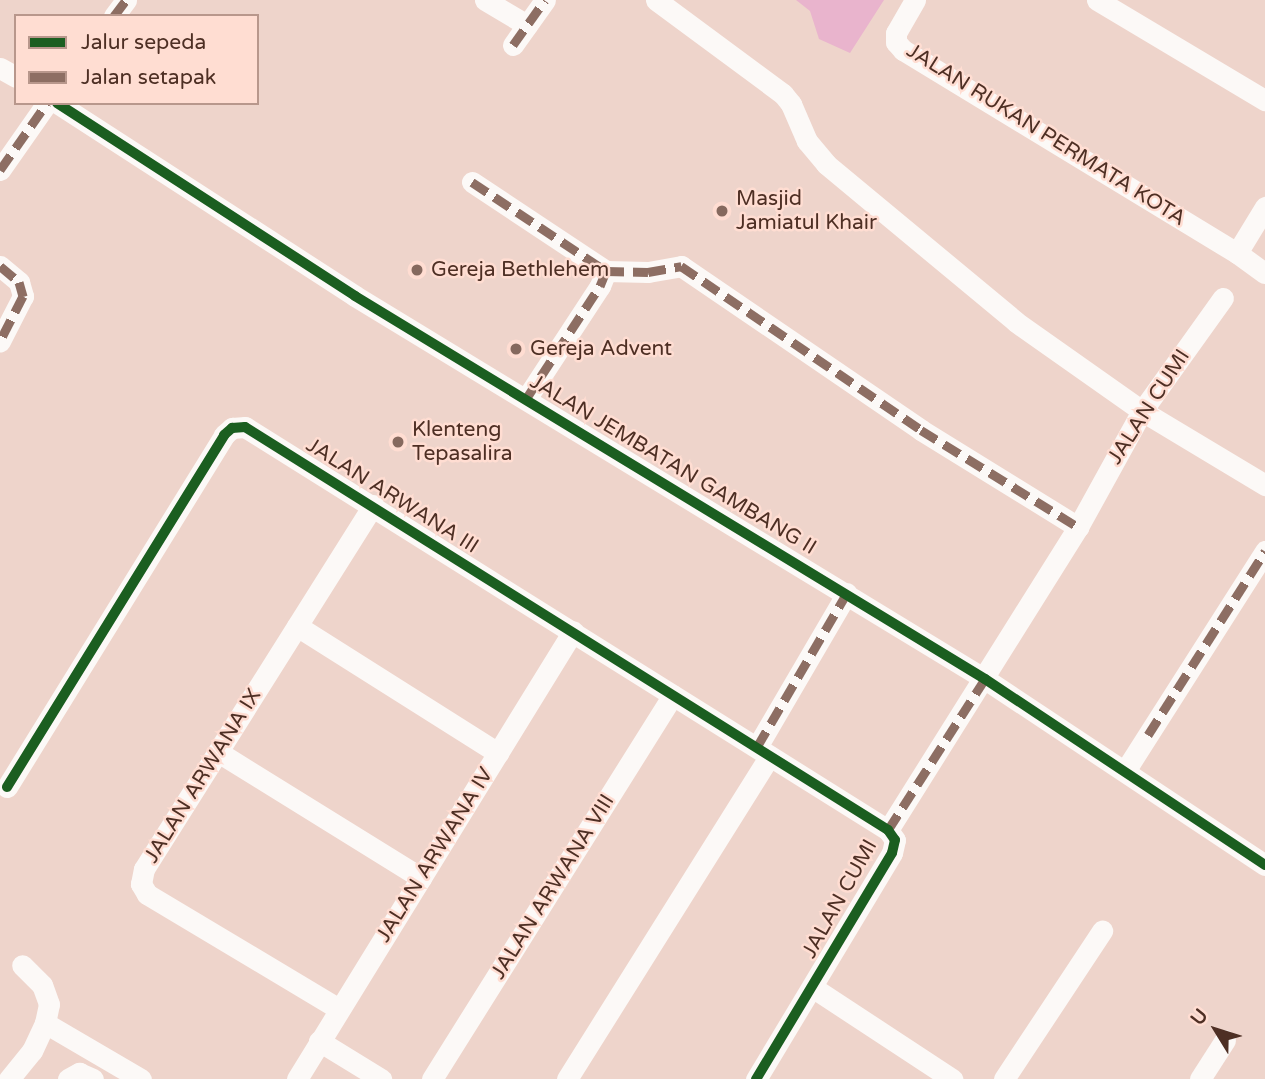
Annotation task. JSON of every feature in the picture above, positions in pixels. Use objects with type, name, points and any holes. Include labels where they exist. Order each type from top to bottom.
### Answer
[{"type":"street","points":[[485,0],[527,25]]},
{"type":"street","points":[[513,45],[545,0]]},
{"type":"street","points":[[656,0],[783,94],[791,104],[807,141],[844,181],[1016,322],[1142,411],[1265,485]]},
{"type":"street","name":"JALAN RUKAN PERMATA KOTA","points":[[915,0],[896,33],[896,42],[904,50],[1237,253],[1265,273]]},
{"type":"street","points":[[1097,0],[1265,100]]},
{"type":"street","points":[[0,170],[46,105]]},
{"type":"street","name":"JALAN JEMBATAN GAMBANG II","points":[[60,105],[355,296],[985,679],[1265,865]]},
{"type":"street","points":[[472,182],[606,271],[649,272],[681,266],[921,430],[1077,527]]},
{"type":"street","points":[[1237,253],[1265,207]]},
{"type":"street","points":[[0,266],[19,282],[23,296],[0,341]]},
{"type":"street","points":[[526,399],[600,286],[606,271]]},
{"type":"street","name":"JALAN CUMI","points":[[756,1079],[892,853],[895,840],[888,830],[985,679],[1077,527],[1142,411],[1223,298]]},
{"type":"street","name":"JALAN ARWANA III","points":[[7,787],[224,435],[232,428],[245,428],[373,505],[888,830]]},
{"type":"street","name":"JALAN ARWANA IX","points":[[340,1009],[147,894],[141,884],[144,869],[373,505]]},
{"type":"street","points":[[1125,771],[1265,551]]},
{"type":"street","points":[[567,1079],[764,752],[847,593]]},
{"type":"street","points":[[298,626],[498,753]]},
{"type":"street","name":"JALAN ARWANA IV","points":[[297,1079],[573,631]]},
{"type":"street","name":"JALAN ARWANA VIII","points":[[432,1079],[673,695]]},
{"type":"street","points":[[218,752],[421,878]]},
{"type":"street","points":[[1004,1079],[1102,931]]},
{"type":"street","points":[[9,1079],[32,1051],[45,1023],[48,1004],[42,985],[22,965]]},
{"type":"street","points":[[812,987],[952,1079]]},
{"type":"street","points":[[45,1023],[141,1079]]},
{"type":"street","points":[[1200,1079],[1225,1040]]},
{"type":"street","points":[[319,1041],[381,1079]]},
{"type":"street","points":[[68,1079],[79,1073],[93,1079]]},
{"type":"shaded area","points":[[796,0],[884,0],[850,53],[819,39],[810,11]]},
{"type":"marked path","points":[[116,14],[126,0]]},
{"type":"marked path","points":[[513,45],[545,0]]},
{"type":"marked path","points":[[0,170],[46,105]]},
{"type":"marked path","points":[[472,182],[606,271],[648,272],[681,266],[921,430],[1078,527]]},
{"type":"marked path","points":[[0,266],[19,282],[23,296],[0,341]]},
{"type":"marked path","points":[[526,399],[600,286],[606,271]]},
{"type":"marked path","points":[[1148,735],[1265,551]]},
{"type":"marked path","points":[[757,747],[847,593]]},
{"type":"marked path","points":[[888,830],[985,679]]},
{"type":"cycle path","points":[[60,105],[355,296],[985,679],[1265,865]]},
{"type":"cycle path","points":[[7,787],[224,435],[232,428],[245,427],[888,830],[895,840],[892,853],[756,1079]]},
{"type":"place","name":"Masjid Jamiatul Khair","points":[[722,211]]},
{"type":"place","name":"Gereja Bethlehem","points":[[417,270]]},
{"type":"place","name":"Gereja Advent","points":[[516,349]]},
{"type":"place","name":"Klenteng Tepasalira","points":[[398,442]]}]
